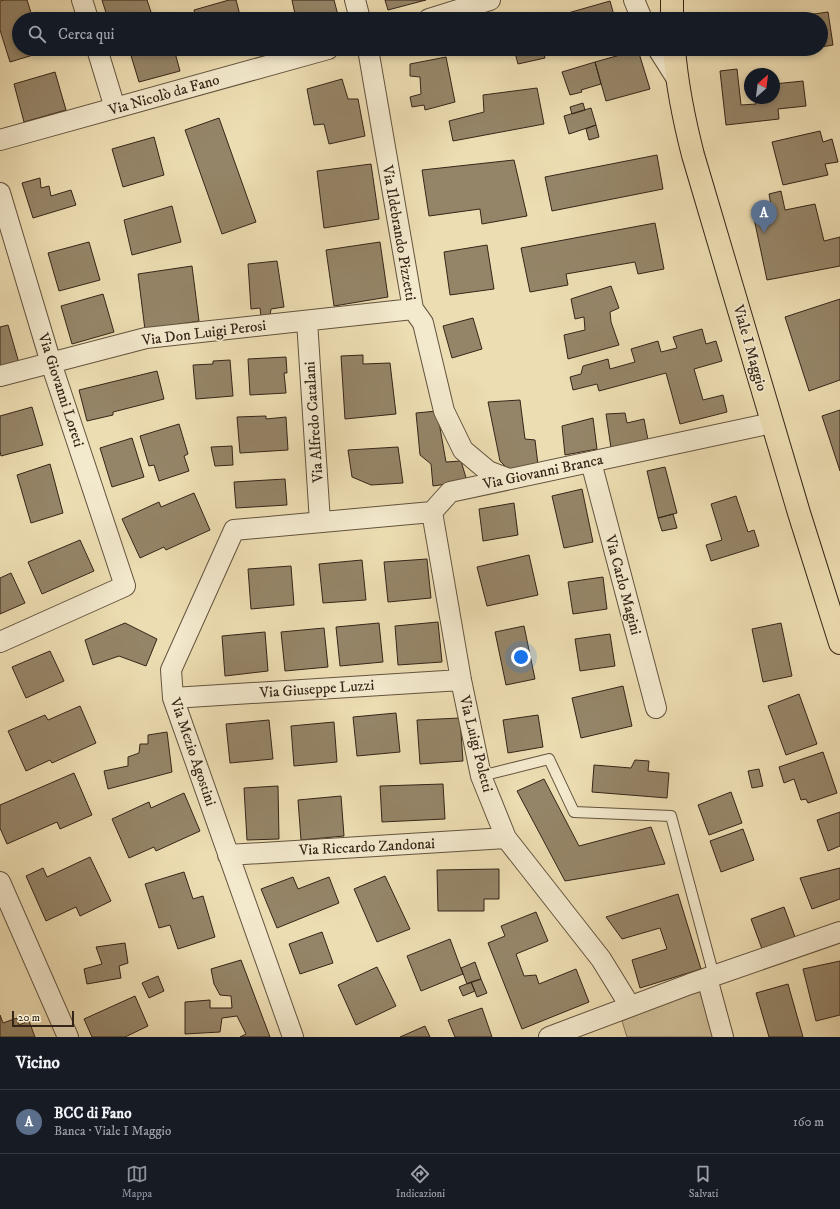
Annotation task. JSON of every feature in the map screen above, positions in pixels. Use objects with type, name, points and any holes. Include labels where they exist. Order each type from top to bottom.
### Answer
[{"type":"main road","name":"Viale I Maggio","points":[[675,56],[677,79],[692,155],[772,423],[840,643]]},
{"type":"street","points":[[82,0],[86,12]]},
{"type":"street","points":[[355,0],[358,12]]},
{"type":"street","points":[[451,12],[490,0]]},
{"type":"street","points":[[634,0],[639,12]]},
{"type":"street","points":[[99,56],[115,108]]},
{"type":"street","name":"Via Nicolò da Fano","points":[[0,140],[303,56]]},
{"type":"street","name":"Via Ildebrando Pizzetti","points":[[369,56],[413,310],[423,323],[444,411],[463,450],[488,471],[509,479]]},
{"type":"street","points":[[662,56],[677,79]]},
{"type":"street","name":"Via Giovanni Loreti","points":[[0,192],[51,363],[125,586],[0,642]]},
{"type":"street","name":"Via Don Luigi Perosi","points":[[0,376],[146,338],[413,310]]},
{"type":"street","name":"Via Alfredo Catalani","points":[[307,321],[320,522]]},
{"type":"street","name":"Via Giovanni Branca","points":[[432,512],[450,492],[772,423]]},
{"type":"street","name":"Via Carlo Magini","points":[[591,462],[656,708]]},
{"type":"street","points":[[320,522],[432,512]]},
{"type":"street","name":"Via Luigi Poletti","points":[[432,512],[461,680],[481,776],[506,838],[601,959],[630,1006]]},
{"type":"street","name":"Via Mezio Agostini","points":[[293,1037],[173,698],[171,670],[234,530],[320,522]]},
{"type":"street","name":"Via Giuseppe Luzzi","points":[[173,698],[461,680]]},
{"type":"street","name":"Via Riccardo Zandonai","points":[[228,855],[506,838]]},
{"type":"street","points":[[0,882],[68,1037]]},
{"type":"street","points":[[549,1037],[630,1006],[840,932]]},
{"type":"street","points":[[711,977],[723,1037]]},
{"type":"lane","points":[[481,776],[549,759],[574,812],[671,816],[711,977]]},
{"type":"shaded area","points":[[702,987],[716,1037],[627,1037],[622,1021]]},
{"type":"building","points":[[27,0],[31,12],[12,12],[12,56],[30,56],[10,62],[0,30],[0,1]]},
{"type":"building","points":[[102,0],[147,0],[151,12],[106,12]]},
{"type":"building","points":[[229,0],[236,0],[239,12],[194,12],[194,10]]},
{"type":"building","points":[[292,0],[334,0],[337,12],[295,12]]},
{"type":"building","points":[[385,0],[426,0],[388,10]]},
{"type":"building","points":[[610,1],[613,12],[572,12]]},
{"type":"building","points":[[828,12],[833,45],[828,46]]},
{"type":"building","points":[[131,56],[176,56],[180,71],[139,82]]},
{"type":"building","points":[[516,56],[545,56],[545,58],[518,64]]},
{"type":"building","points":[[616,56],[640,56],[650,89],[606,101],[595,62]]},
{"type":"building","points":[[446,57],[455,102],[425,110],[424,105],[412,107],[410,97],[421,94],[420,77],[410,76],[410,64]]},
{"type":"building","points":[[595,62],[601,84],[570,95],[562,72]]},
{"type":"building","points":[[737,69],[741,105],[780,104],[780,83],[803,81],[806,106],[778,109],[779,119],[726,125],[720,71]]},
{"type":"building","points":[[55,72],[66,110],[24,122],[14,84]]},
{"type":"building","points":[[342,79],[348,99],[358,99],[365,136],[329,144],[324,124],[314,125],[307,89]]},
{"type":"building","points":[[537,88],[544,124],[453,141],[449,121],[484,112],[483,95]]},
{"type":"building","points":[[583,103],[585,110],[572,114],[570,107]]},
{"type":"building","points":[[591,108],[596,125],[569,134],[564,116]]},
{"type":"building","points":[[219,118],[256,222],[222,234],[185,130]]},
{"type":"building","points":[[596,125],[599,137],[589,140],[586,129]]},
{"type":"building","points":[[820,131],[823,142],[832,139],[838,162],[825,164],[828,175],[783,185],[772,142]]},
{"type":"building","points":[[154,137],[164,175],[123,187],[112,149]]},
{"type":"building","points":[[657,155],[663,189],[552,211],[545,177]]},
{"type":"building","points":[[514,160],[527,216],[482,224],[480,209],[429,216],[422,170]]},
{"type":"building","points":[[371,164],[379,219],[324,228],[317,171]]},
{"type":"building","points":[[40,178],[41,188],[49,186],[51,196],[71,190],[76,205],[33,218],[22,183]]},
{"type":"building","points":[[781,191],[785,210],[815,204],[824,241],[840,237],[840,266],[767,280],[752,209],[771,205],[769,194]]},
{"type":"building","points":[[172,206],[181,242],[132,255],[124,220]]},
{"type":"building","points":[[655,223],[664,269],[638,274],[635,262],[566,274],[568,285],[530,292],[521,248]]},
{"type":"building","points":[[89,242],[100,280],[59,291],[48,253]]},
{"type":"building","points":[[380,242],[388,297],[334,306],[326,250]]},
{"type":"building","points":[[487,245],[494,289],[450,295],[444,252]]},
{"type":"building","points":[[277,261],[284,307],[271,309],[270,316],[261,317],[260,308],[251,309],[248,264]]},
{"type":"building","points":[[192,266],[199,321],[145,330],[138,274]]},
{"type":"building","points":[[611,286],[619,308],[610,312],[611,322],[619,345],[568,359],[564,335],[585,330],[584,317],[575,319],[571,299]]},
{"type":"building","points":[[103,294],[114,332],[72,344],[61,306]]},
{"type":"building","points":[[840,299],[840,380],[809,391],[785,317]]},
{"type":"building","points":[[473,318],[482,349],[452,358],[443,326]]},
{"type":"building","points":[[8,325],[19,363],[0,369],[0,327]]},
{"type":"building","points":[[702,329],[706,344],[716,341],[722,361],[694,369],[703,400],[723,395],[727,412],[680,424],[666,373],[599,391],[597,384],[573,390],[570,377],[581,374],[583,366],[608,359],[610,369],[635,362],[631,349],[658,341],[661,352],[677,348],[673,337]]},
{"type":"building","points":[[363,355],[363,364],[390,363],[396,414],[345,419],[341,356]]},
{"type":"building","points":[[286,357],[287,373],[284,373],[286,393],[250,395],[248,359]]},
{"type":"building","points":[[230,360],[233,396],[196,399],[193,365],[213,364],[213,361]]},
{"type":"building","points":[[157,371],[164,399],[113,412],[113,415],[87,421],[79,390]]},
{"type":"building","points":[[520,400],[525,439],[535,440],[538,465],[512,473],[500,461],[488,402]]},
{"type":"building","points":[[32,407],[43,445],[1,456],[0,416]]},
{"type":"building","points":[[840,410],[840,471],[822,416]]},
{"type":"building","points":[[437,411],[446,462],[461,461],[467,481],[433,486],[431,464],[420,455],[416,413]]},
{"type":"building","points":[[625,413],[627,423],[644,419],[648,440],[611,448],[606,414]]},
{"type":"building","points":[[266,416],[266,419],[286,417],[288,450],[240,453],[237,417]]},
{"type":"building","points":[[593,418],[597,449],[565,455],[562,426]]},
{"type":"building","points":[[179,424],[188,454],[184,456],[189,471],[159,481],[154,465],[149,466],[140,436]]},
{"type":"building","points":[[132,438],[144,477],[112,487],[100,448]]},
{"type":"building","points":[[232,446],[233,465],[215,466],[211,447]]},
{"type":"building","points":[[398,447],[403,483],[371,485],[352,477],[348,450]]},
{"type":"building","points":[[50,464],[63,513],[31,523],[17,475]]},
{"type":"building","points":[[665,467],[677,513],[658,518],[647,471]]},
{"type":"building","points":[[285,479],[287,505],[236,508],[234,482]]},
{"type":"building","points":[[582,489],[593,542],[564,548],[552,496]]},
{"type":"building","points":[[194,493],[210,530],[166,550],[164,547],[140,558],[122,519],[159,502],[161,507]]},
{"type":"building","points":[[736,496],[748,532],[754,530],[759,546],[711,561],[706,545],[722,540],[711,504]]},
{"type":"building","points":[[514,503],[518,535],[483,541],[479,509]]},
{"type":"building","points":[[673,514],[677,528],[662,531],[658,518]]},
{"type":"building","points":[[80,540],[94,571],[42,594],[28,562]]},
{"type":"building","points":[[529,555],[538,595],[487,606],[477,567]]},
{"type":"building","points":[[427,559],[431,598],[388,602],[384,562]]},
{"type":"building","points":[[362,560],[366,600],[323,603],[319,564]]},
{"type":"building","points":[[291,566],[294,605],[251,609],[248,569]]},
{"type":"building","points":[[11,573],[25,603],[0,614],[0,578]]},
{"type":"building","points":[[603,577],[607,609],[573,614],[568,582]]},
{"type":"building","points":[[438,622],[442,662],[398,665],[395,626]]},
{"type":"building","points":[[125,623],[157,639],[146,666],[119,656],[93,665],[85,640]]},
{"type":"building","points":[[379,623],[383,662],[340,666],[336,627]]},
{"type":"building","points":[[781,623],[792,676],[763,682],[752,629]]},
{"type":"building","points":[[524,626],[535,679],[506,685],[495,632]]},
{"type":"building","points":[[324,628],[328,667],[285,671],[281,632]]},
{"type":"building","points":[[265,632],[268,671],[225,676],[222,636]]},
{"type":"building","points":[[610,634],[615,666],[580,671],[575,639]]},
{"type":"building","points":[[50,651],[64,681],[26,698],[12,667]]},
{"type":"building","points":[[623,686],[632,726],[581,738],[572,698]]},
{"type":"building","points":[[799,694],[817,744],[786,755],[768,706]]},
{"type":"building","points":[[80,706],[96,743],[52,763],[50,760],[26,771],[8,731],[45,715],[48,720]]},
{"type":"building","points":[[396,713],[400,752],[357,756],[353,717]]},
{"type":"building","points":[[538,715],[543,747],[508,753],[503,720]]},
{"type":"building","points":[[460,718],[463,761],[420,764],[417,720]]},
{"type":"building","points":[[269,720],[273,759],[230,763],[226,724]]},
{"type":"building","points":[[334,722],[337,762],[294,766],[291,726]]},
{"type":"building","points":[[167,732],[172,772],[108,789],[104,771],[128,766],[128,757],[139,753],[140,744],[148,744],[148,735]]},
{"type":"building","points":[[823,752],[837,793],[808,803],[806,799],[801,800],[794,779],[784,783],[779,767]]},
{"type":"building","points":[[635,760],[649,761],[648,771],[669,773],[667,798],[592,792],[594,765],[631,768]]},
{"type":"building","points":[[759,769],[763,786],[752,788],[748,771]]},
{"type":"building","points":[[74,773],[92,815],[60,829],[57,822],[7,844],[0,828],[0,805]]},
{"type":"building","points":[[544,779],[579,846],[651,827],[665,864],[565,881],[517,791]]},
{"type":"building","points":[[443,784],[445,819],[382,822],[380,786]]},
{"type":"building","points":[[278,786],[279,839],[247,840],[244,788]]},
{"type":"building","points":[[731,792],[742,823],[709,835],[698,805]]},
{"type":"building","points":[[184,793],[200,831],[156,851],[154,847],[129,858],[112,819],[149,802],[151,808]]},
{"type":"building","points":[[341,796],[344,836],[301,840],[298,800]]},
{"type":"building","points":[[840,812],[840,846],[828,851],[817,820]]},
{"type":"building","points":[[743,829],[754,860],[721,872],[710,841]]},
{"type":"building","points":[[90,857],[111,901],[80,916],[76,907],[46,921],[26,876],[43,868],[47,877]]},
{"type":"building","points":[[840,868],[840,899],[812,909],[800,878]]},
{"type":"building","points":[[499,869],[499,899],[484,899],[484,911],[438,911],[437,870]]},
{"type":"building","points":[[184,872],[193,899],[203,896],[215,937],[178,949],[170,925],[159,928],[145,884]]},
{"type":"building","points":[[385,876],[410,929],[377,942],[354,889]]},
{"type":"building","points":[[293,877],[298,889],[329,877],[339,903],[277,928],[261,889]]},
{"type":"building","points":[[678,894],[701,969],[640,988],[632,960],[667,949],[660,928],[622,939],[606,917]]},
{"type":"building","points":[[784,907],[795,937],[762,949],[751,919]]},
{"type":"building","points":[[536,912],[548,941],[516,954],[524,976],[536,975],[539,984],[576,969],[589,1002],[522,1029],[488,943],[505,936],[501,926]]},
{"type":"building","points":[[322,932],[333,963],[300,974],[289,944]]},
{"type":"building","points":[[450,939],[463,974],[421,991],[407,956]]},
{"type":"building","points":[[125,943],[128,963],[119,966],[121,978],[87,984],[84,969],[102,964],[96,947]]},
{"type":"building","points":[[241,960],[270,1037],[240,1037],[246,1034],[237,1016],[222,1018],[220,1032],[185,1034],[185,1002],[210,1000],[210,1008],[232,1008],[231,996],[220,995],[214,984],[211,969]]},
{"type":"building","points":[[840,961],[840,1015],[816,1021],[803,969]]},
{"type":"building","points":[[475,962],[481,979],[467,984],[461,968]]},
{"type":"building","points":[[377,967],[396,1006],[356,1025],[338,985]]},
{"type":"building","points":[[158,976],[164,991],[149,998],[142,983]]},
{"type":"building","points":[[481,979],[487,993],[477,997],[471,982]]},
{"type":"building","points":[[471,982],[475,991],[463,996],[459,987]]},
{"type":"building","points":[[788,984],[803,1037],[769,1037],[756,993]]},
{"type":"building","points":[[135,996],[148,1026],[125,1037],[92,1037],[84,1019]]},
{"type":"building","points":[[482,1008],[492,1037],[455,1037],[448,1020]]},
{"type":"building","points":[[0,1015],[3,1023],[17,1018],[19,1025],[29,1021],[35,1037],[0,1037]]},
{"type":"building","points":[[425,1026],[430,1037],[400,1037]]},
{"type":"place","name":"BCC di Fano","points":[[764,233]]}]
